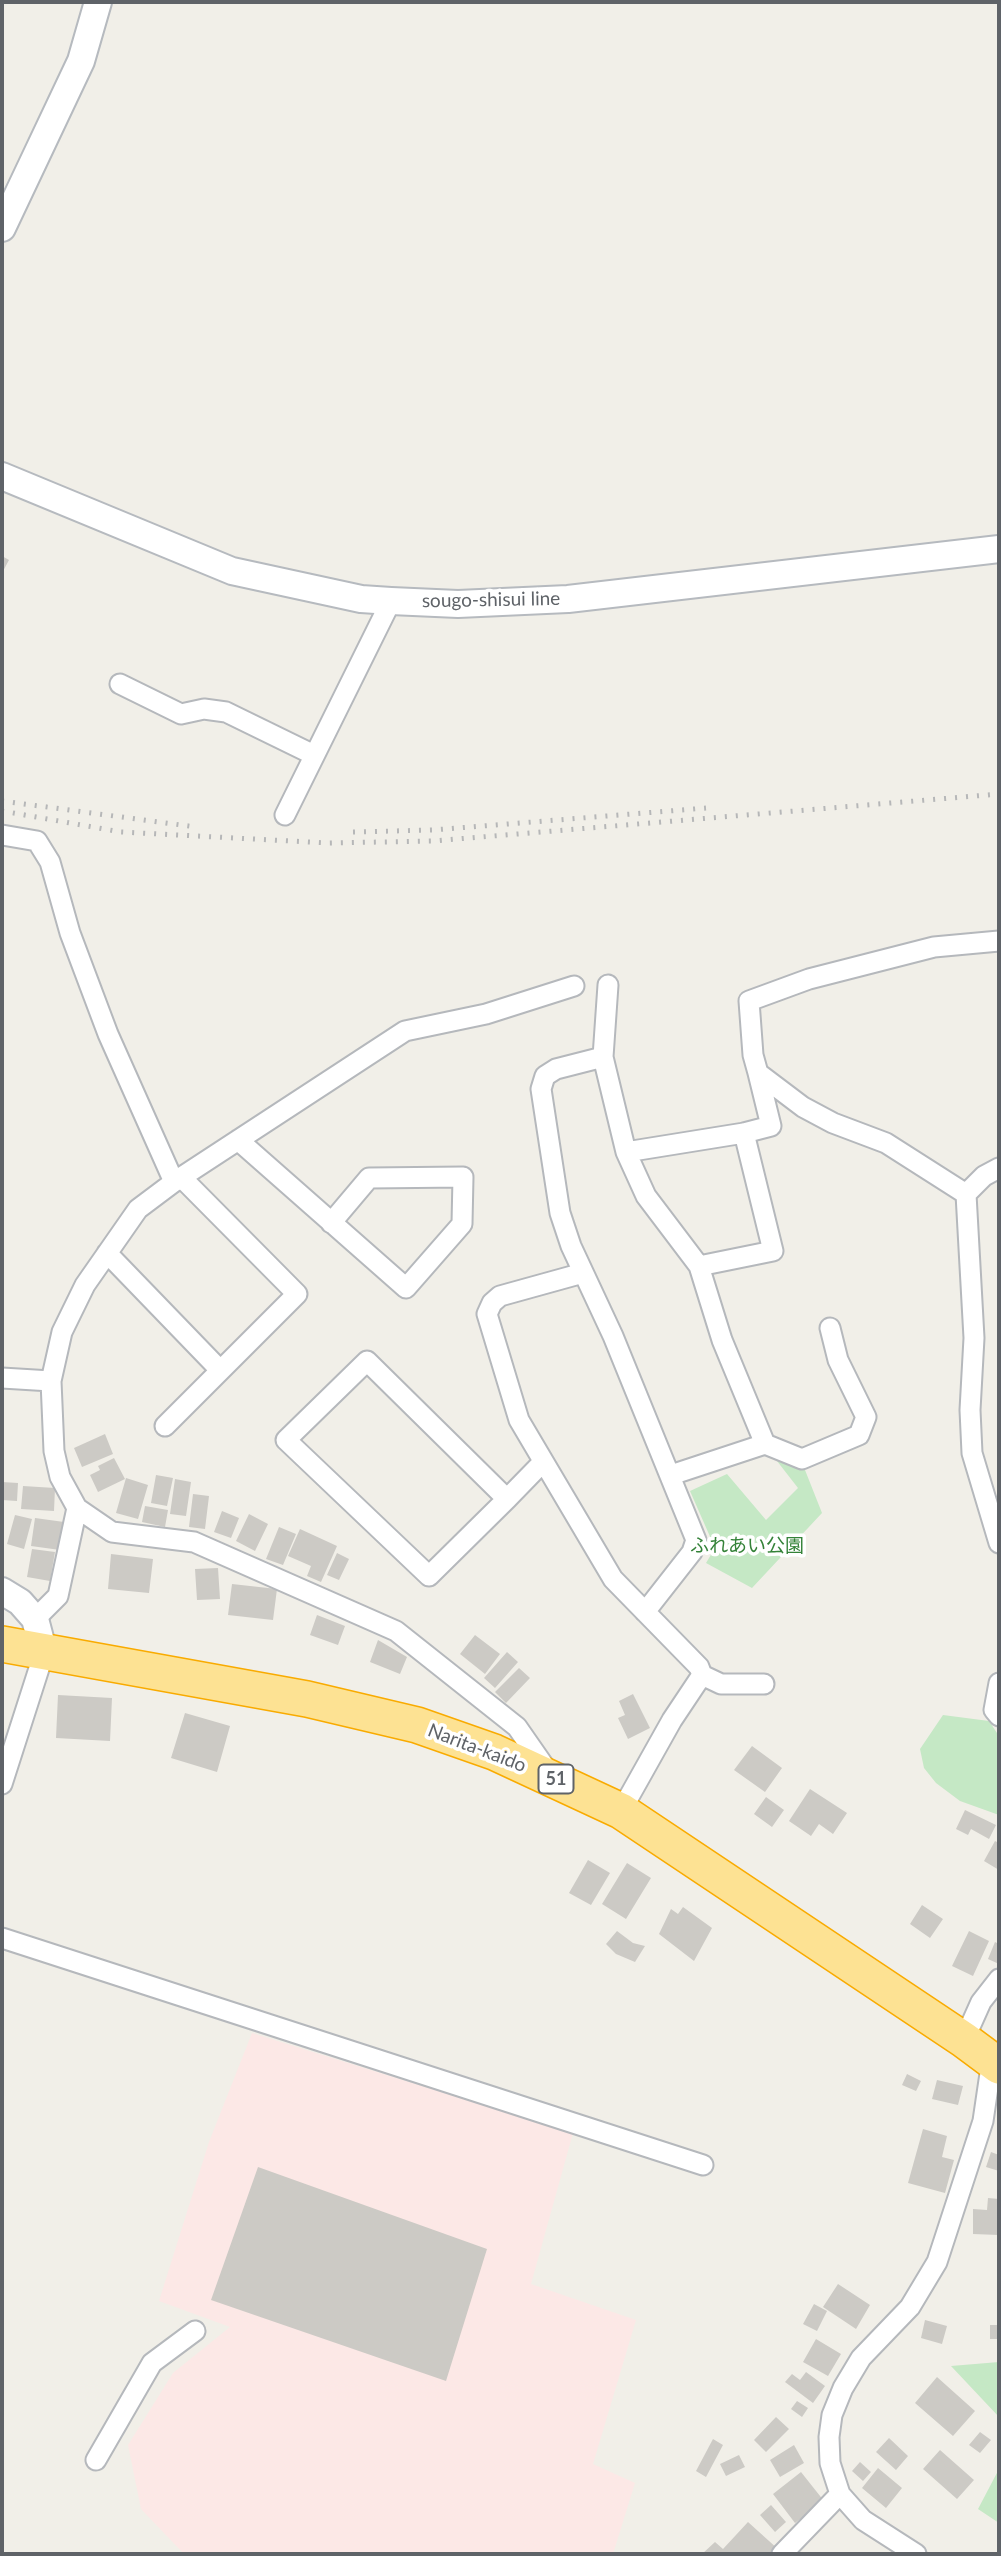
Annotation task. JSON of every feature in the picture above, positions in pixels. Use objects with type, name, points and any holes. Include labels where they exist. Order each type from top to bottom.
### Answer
[{"type":"highway","name":"Narita-kaido","points":[[2,1644],[307,1699],[405,1723],[494,1752],[621,1811],[996,2063]]},
{"type":"main road","points":[[2,228],[81,61],[98,2]]},
{"type":"main road","name":"sougo-shisui line","points":[[2,475],[232,571],[361,599],[458,604],[568,599],[999,549]]},
{"type":"main road","points":[[2,1591],[20,1602],[35,1619],[44,1653]]},
{"type":"street","points":[[285,814],[391,601]]},
{"type":"street","points":[[120,684],[181,714],[204,709],[226,712],[314,755]]},
{"type":"street","points":[[2,835],[37,841],[50,862],[70,933],[103,1022],[177,1180],[297,1294],[165,1426]]},
{"type":"street","points":[[626,1152],[744,1133],[771,1126],[753,1055],[749,1001],[809,979],[934,947],[999,941]]},
{"type":"street","points":[[608,985],[603,1057],[626,1152],[646,1196],[699,1266],[722,1340],[765,1444]]},
{"type":"street","points":[[551,1777],[517,1727],[396,1631],[194,1542],[112,1532],[77,1508],[60,1477],[54,1451],[51,1381],[62,1332],[85,1285],[138,1209],[177,1180],[405,1031],[486,1014],[574,986]]},
{"type":"street","points":[[603,1057],[556,1069],[545,1076],[541,1089],[560,1213],[583,1273],[614,1336],[696,1540],[692,1552],[645,1612]]},
{"type":"street","points":[[758,1073],[803,1107],[833,1123],[886,1143],[966,1194]]},
{"type":"street","points":[[699,1266],[773,1251],[744,1133]]},
{"type":"street","points":[[238,1140],[331,1223],[405,1288],[461,1224],[463,1177],[369,1178],[331,1223]]},
{"type":"street","points":[[999,1168],[984,1176],[966,1194],[974,1338],[970,1410],[972,1453],[999,1544]]},
{"type":"street","points":[[107,1253],[220,1370]]},
{"type":"street","points":[[583,1273],[500,1296],[487,1314],[519,1420],[613,1579],[699,1667],[702,1675],[721,1684],[764,1684]]},
{"type":"street","points":[[671,1475],[765,1444],[802,1460],[859,1435],[866,1417],[838,1360],[830,1328]]},
{"type":"street","points":[[507,1499],[367,1361],[286,1440],[429,1576],[507,1499],[543,1462]]},
{"type":"street","points":[[2,1378],[51,1381]]},
{"type":"street","points":[[35,1619],[58,1596],[77,1508]]},
{"type":"street","points":[[2,1784],[44,1653]]},
{"type":"street","points":[[621,1811],[672,1720],[702,1675]]},
{"type":"street","points":[[999,1683],[994,1710],[999,1716]]},
{"type":"street","points":[[2,1938],[703,2165]]},
{"type":"street","points":[[964,2040],[981,2002],[999,1979]]},
{"type":"street","points":[[916,2554],[863,2521],[840,2494],[830,2463],[832,2415],[843,2388],[861,2358],[910,2307],[937,2262],[983,2121],[996,2063]]},
{"type":"street","points":[[96,2460],[152,2363],[195,2331]]},
{"type":"street","points":[[782,2554],[840,2494]]},
{"type":"shaded area","points":[[252,2033],[573,2133],[531,2284],[636,2320],[593,2464],[635,2483],[613,2554],[184,2554],[141,2509],[128,2445],[173,2373],[230,2327],[159,2301],[209,2142]]},
{"type":"green space","name":"ふれあい公園","points":[[777,1461],[805,1470],[822,1513],[752,1588],[706,1563],[715,1548],[690,1491],[727,1474],[766,1520],[798,1488]]},
{"type":"green space","points":[[943,1715],[989,1721],[999,1736],[999,1815],[960,1801],[936,1783],[924,1768],[920,1749]]},
{"type":"green space","points":[[999,2362],[999,2417],[951,2366]]},
{"type":"green space","points":[[999,2469],[999,2523],[978,2509]]},
{"type":"building","points":[[2,556],[9,560],[2,573]]},
{"type":"building","points":[[105,1434],[113,1454],[82,1467],[74,1448]]},
{"type":"building","points":[[114,1458],[125,1479],[98,1492],[90,1475],[100,1470],[98,1466]]},
{"type":"building","points":[[156,1475],[173,1478],[167,1506],[151,1503]]},
{"type":"building","points":[[126,1478],[148,1485],[138,1519],[116,1513]]},
{"type":"building","points":[[175,1479],[191,1482],[186,1516],[170,1514]]},
{"type":"building","points":[[2,1482],[18,1483],[17,1501],[2,1500]]},
{"type":"building","points":[[23,1486],[55,1488],[54,1511],[21,1509]]},
{"type":"building","points":[[193,1494],[209,1496],[205,1529],[189,1527]]},
{"type":"building","points":[[145,1506],[168,1510],[165,1527],[142,1522]]},
{"type":"building","points":[[222,1511],[239,1518],[231,1538],[214,1532]]},
{"type":"building","points":[[249,1514],[268,1524],[255,1551],[236,1541]]},
{"type":"building","points":[[15,1515],[32,1519],[24,1549],[7,1544]]},
{"type":"building","points":[[35,1518],[64,1522],[60,1550],[31,1546]]},
{"type":"building","points":[[279,1527],[296,1534],[283,1565],[266,1559]]},
{"type":"building","points":[[300,1529],[337,1546],[321,1582],[307,1576],[311,1566],[288,1556]]},
{"type":"building","points":[[32,1549],[55,1552],[50,1581],[27,1577]]},
{"type":"building","points":[[337,1553],[349,1559],[339,1580],[327,1575]]},
{"type":"building","points":[[111,1554],[153,1559],[149,1593],[108,1589]]},
{"type":"building","points":[[218,1568],[220,1599],[197,1600],[195,1569]]},
{"type":"building","points":[[232,1584],[277,1589],[273,1620],[228,1615]]},
{"type":"building","points":[[317,1615],[345,1626],[338,1645],[310,1635]]},
{"type":"building","points":[[475,1635],[500,1654],[485,1674],[460,1654]]},
{"type":"building","points":[[378,1640],[407,1657],[400,1674],[370,1662]]},
{"type":"building","points":[[507,1652],[518,1662],[495,1688],[484,1678]]},
{"type":"building","points":[[519,1668],[530,1678],[506,1703],[495,1692]]},
{"type":"building","points":[[633,1694],[650,1728],[628,1739],[618,1718],[625,1715],[619,1701]]},
{"type":"building","points":[[58,1695],[112,1698],[110,1741],[56,1738]]},
{"type":"building","points":[[185,1713],[230,1726],[217,1772],[171,1758]]},
{"type":"building","points":[[752,1746],[782,1768],[765,1792],[734,1770]]},
{"type":"building","points":[[810,1789],[847,1813],[833,1834],[819,1824],[811,1836],[789,1821]]},
{"type":"building","points":[[766,1797],[784,1810],[772,1827],[754,1814]]},
{"type":"building","points":[[965,1810],[996,1825],[989,1839],[971,1829],[968,1835],[956,1829]]},
{"type":"building","points":[[995,1841],[999,1843],[999,1870],[984,1861]]},
{"type":"building","points":[[588,1860],[610,1873],[591,1905],[569,1893]]},
{"type":"building","points":[[627,1863],[651,1878],[626,1919],[602,1904]]},
{"type":"building","points":[[922,1905],[943,1919],[930,1938],[910,1924]]},
{"type":"building","points":[[683,1907],[712,1928],[694,1961],[659,1934],[671,1909],[678,1914]]},
{"type":"building","points":[[617,1931],[633,1943],[645,1946],[635,1962],[616,1954],[606,1944]]},
{"type":"building","points":[[969,1931],[989,1941],[973,1976],[952,1966]]},
{"type":"building","points":[[995,1942],[999,1944],[999,1964],[988,1959]]},
{"type":"building","points":[[907,2074],[921,2081],[916,2091],[902,2085]]},
{"type":"building","points":[[937,2080],[963,2086],[958,2105],[932,2099]]},
{"type":"building","points":[[923,2129],[947,2136],[942,2157],[954,2160],[945,2193],[908,2183]]},
{"type":"building","points":[[991,2152],[999,2155],[999,2171],[986,2167]]},
{"type":"building","points":[[258,2167],[487,2249],[446,2381],[211,2300]]},
{"type":"building","points":[[988,2198],[999,2199],[999,2235],[973,2234],[973,2209],[987,2210]]},
{"type":"building","points":[[838,2284],[870,2305],[856,2329],[823,2307]]},
{"type":"building","points":[[814,2304],[827,2311],[817,2331],[803,2324]]},
{"type":"building","points":[[925,2320],[947,2326],[942,2344],[921,2338]]},
{"type":"building","points":[[990,2325],[999,2325],[999,2339],[990,2339]]},
{"type":"building","points":[[816,2339],[841,2354],[828,2376],[803,2362]]},
{"type":"building","points":[[806,2372],[825,2386],[813,2403],[785,2382],[792,2374],[800,2380]]},
{"type":"building","points":[[937,2377],[975,2411],[953,2436],[915,2403]]},
{"type":"building","points":[[797,2401],[808,2408],[802,2417],[791,2409]]},
{"type":"building","points":[[776,2417],[789,2429],[766,2452],[754,2440]]},
{"type":"building","points":[[980,2432],[991,2440],[980,2453],[969,2445]]},
{"type":"building","points":[[889,2438],[908,2456],[896,2470],[876,2452]]},
{"type":"building","points":[[713,2439],[723,2445],[706,2477],[696,2471]]},
{"type":"building","points":[[794,2445],[804,2463],[780,2477],[770,2460]]},
{"type":"building","points":[[940,2450],[974,2480],[957,2499],[923,2469]]},
{"type":"building","points":[[739,2455],[745,2467],[726,2476],[720,2464]]},
{"type":"building","points":[[860,2462],[871,2472],[863,2481],[852,2471]]},
{"type":"building","points":[[878,2468],[902,2488],[886,2508],[862,2488]]},
{"type":"building","points":[[801,2472],[824,2501],[795,2523],[773,2494]]},
{"type":"building","points":[[771,2505],[786,2522],[775,2532],[760,2515]]},
{"type":"building","points":[[748,2522],[779,2550],[776,2554],[702,2554],[715,2542],[723,2549]]},
{"type":"railway","points":[[2,811],[121,832],[328,843],[433,841],[999,794]]},
{"type":"railway","points":[[2,801],[196,827]]},
{"type":"railway","points":[[353,832],[433,830],[706,808]]}]
